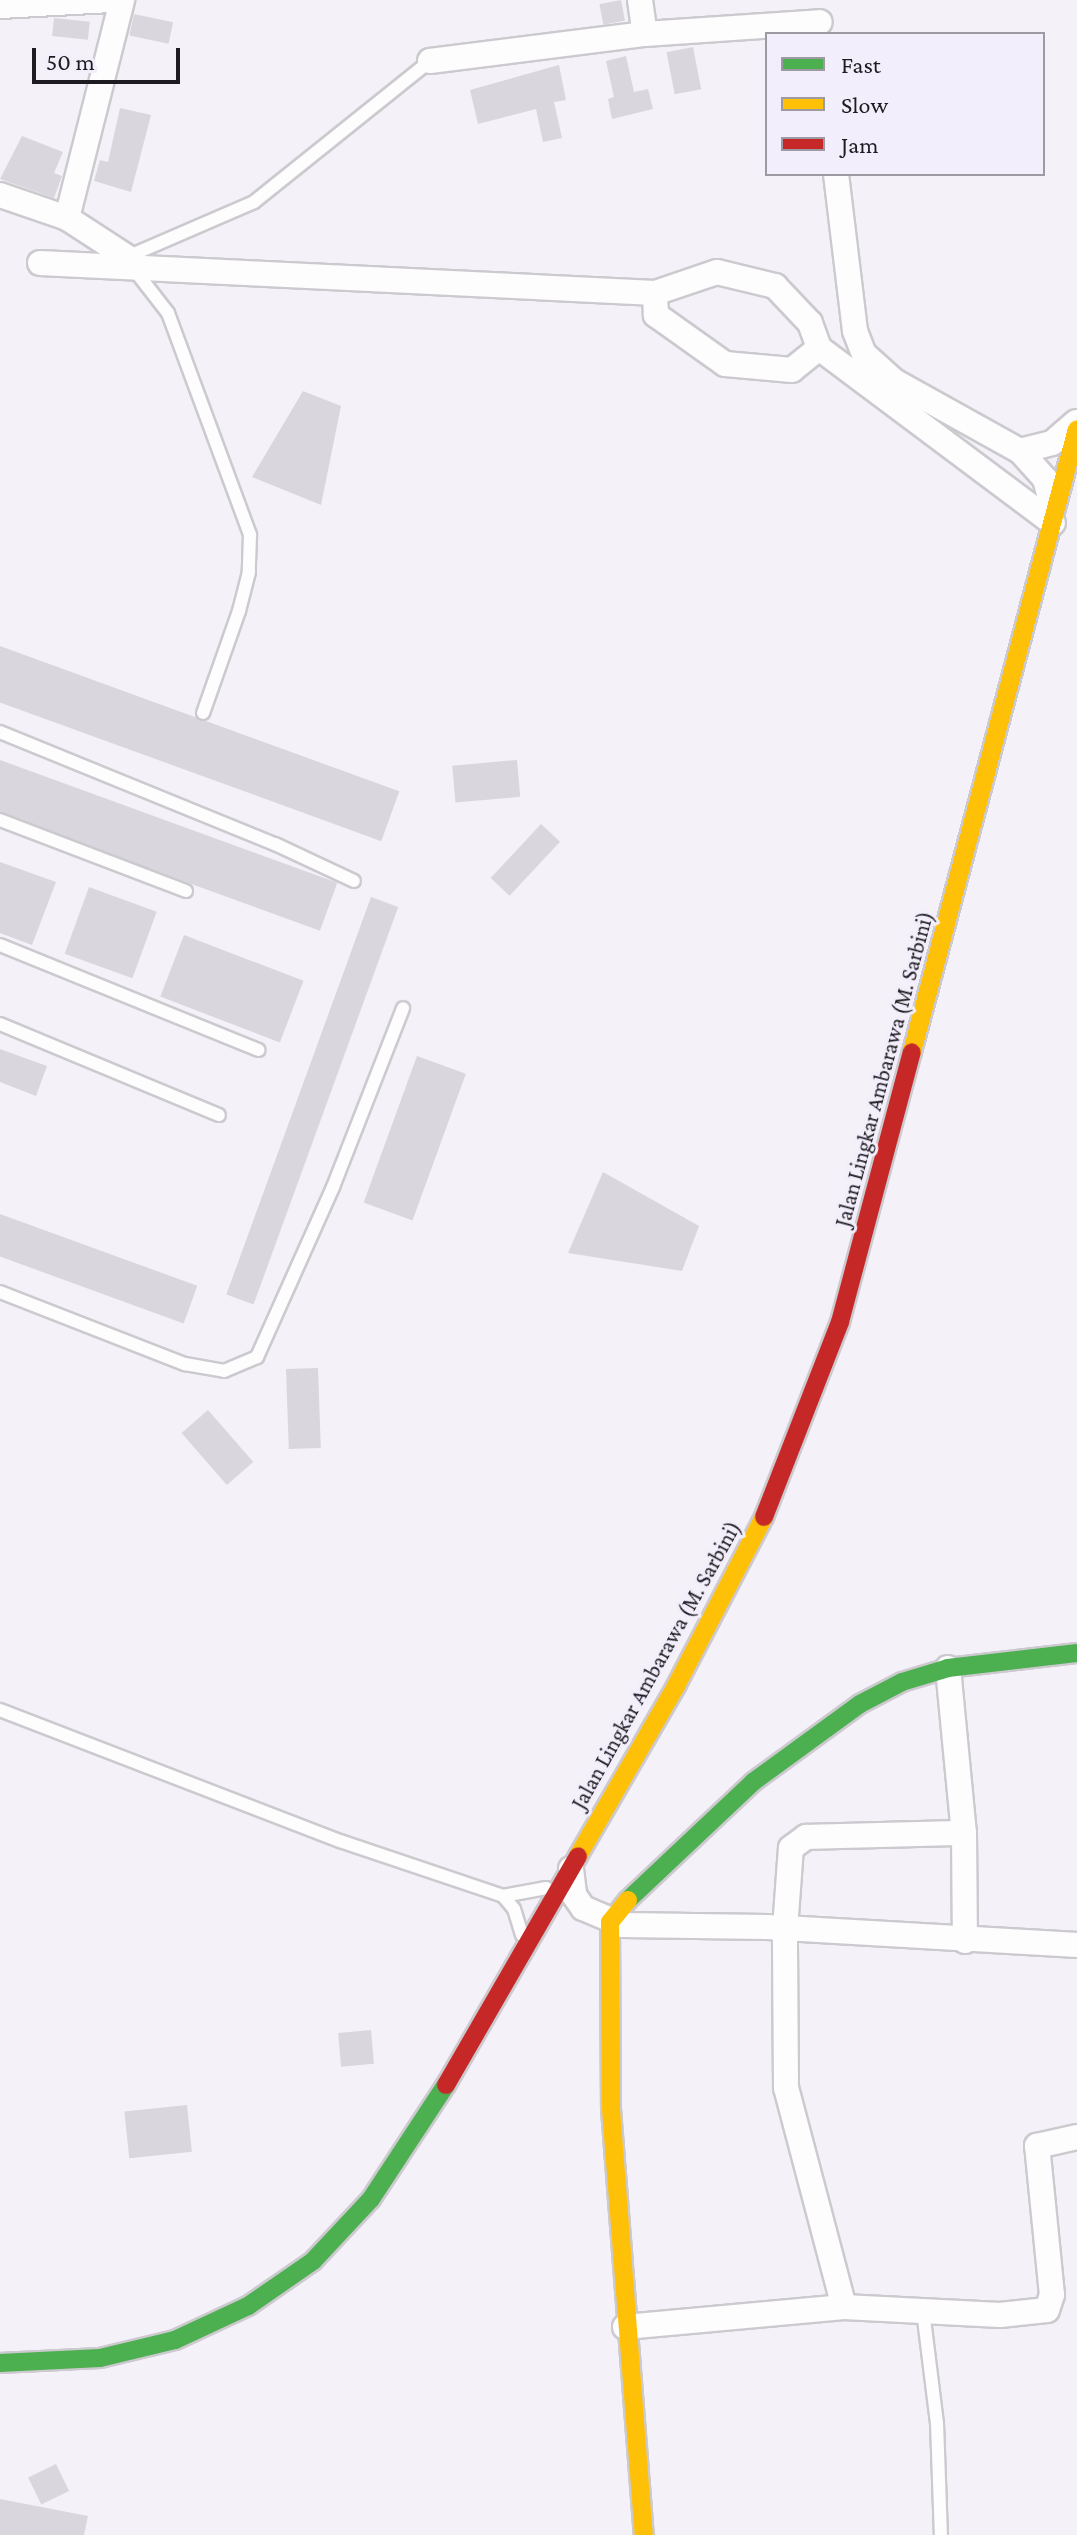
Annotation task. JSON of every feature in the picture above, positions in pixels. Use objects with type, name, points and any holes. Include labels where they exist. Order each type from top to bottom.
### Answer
[{"type":"main road","name":"Jalan Lingkar Ambarawa (M. Sarbini)","points":[[0,2363],[100,2358],[175,2340],[248,2306],[313,2261],[371,2199],[420,2130],[744,1562],[799,1436],[867,1228],[1077,429]]},
{"type":"main road","points":[[644,2535],[625,2327],[611,2109],[610,1922],[753,1782],[860,1704],[902,1682],[948,1668],[1077,1653]]},
{"type":"street","points":[[0,6],[111,0]]},
{"type":"street","points":[[67,218],[122,0]]},
{"type":"street","points":[[640,0],[645,34]]},
{"type":"street","points":[[430,61],[645,34],[819,19]]},
{"type":"street","points":[[836,176],[855,331],[864,354],[894,381],[1020,451],[1045,479],[1053,523]]},
{"type":"street","points":[[0,195],[67,218],[130,262]]},
{"type":"street","points":[[40,263],[130,262],[655,293],[717,272],[775,286],[810,323],[819,348],[1053,523]]},
{"type":"street","points":[[655,293],[656,315],[725,364],[792,370],[819,348]]},
{"type":"street","points":[[1020,451],[1052,443],[1077,421]]},
{"type":"street","points":[[1053,523],[1077,509]]},
{"type":"street","points":[[948,1668],[964,1833],[965,1941]]},
{"type":"street","points":[[844,2307],[786,2088],[785,1929],[791,1848],[796,1841],[964,1833]]},
{"type":"street","points":[[567,1872],[574,1895],[583,1908],[610,1922],[1077,1945]]},
{"type":"street","points":[[528,1942],[549,1921],[583,1908]]},
{"type":"street","points":[[625,2327],[844,2307],[1000,2315],[1047,2310],[1052,2295],[1037,2146],[1077,2137]]},
{"type":"lane","points":[[203,713],[239,611],[249,572],[250,535],[168,313],[130,262],[254,202],[430,61]]},
{"type":"lane","points":[[0,732],[275,844],[354,881]]},
{"type":"lane","points":[[0,820],[186,891]]},
{"type":"lane","points":[[0,945],[258,1050]]},
{"type":"lane","points":[[0,1292],[185,1364],[224,1371],[257,1357],[333,1187],[403,1008]]},
{"type":"lane","points":[[0,1024],[219,1115]]},
{"type":"lane","points":[[0,1710],[340,1841],[503,1896],[539,1892],[567,1872]]},
{"type":"lane","points":[[503,1896],[528,1942]]},
{"type":"lane","points":[[923,2311],[937,2423],[941,2535]]},
{"type":"building","points":[[621,0],[625,21],[603,25],[599,4]]},
{"type":"building","points":[[134,14],[173,22],[169,44],[129,36]]},
{"type":"building","points":[[54,18],[90,22],[88,40],[52,36]]},
{"type":"building","points":[[693,47],[701,89],[675,94],[666,52]]},
{"type":"building","points":[[626,56],[634,92],[648,89],[653,109],[612,119],[608,99],[614,97],[606,61]]},
{"type":"building","points":[[559,65],[566,100],[554,102],[562,138],[543,142],[536,109],[478,124],[470,90]]},
{"type":"building","points":[[120,108],[151,115],[131,192],[94,181],[100,160],[108,162]]},
{"type":"building","points":[[22,136],[63,152],[54,173],[62,176],[54,198],[0,179]]},
{"type":"building","points":[[303,391],[341,406],[321,505],[252,477]]},
{"type":"building","points":[[0,646],[399,791],[381,841],[0,702]]},
{"type":"building","points":[[0,760],[337,883],[320,931],[0,814]]},
{"type":"building","points":[[517,760],[520,797],[455,803],[452,766]]},
{"type":"building","points":[[541,824],[560,842],[510,896],[491,878]]},
{"type":"building","points":[[0,862],[56,882],[32,945],[0,933]]},
{"type":"building","points":[[89,887],[157,912],[132,978],[65,954]]},
{"type":"building","points":[[371,897],[398,907],[254,1304],[226,1294]]},
{"type":"building","points":[[184,935],[303,981],[280,1042],[160,997]]},
{"type":"building","points":[[0,1049],[47,1066],[36,1096],[0,1082]]},
{"type":"building","points":[[417,1056],[466,1074],[413,1220],[364,1203]]},
{"type":"building","points":[[603,1172],[699,1226],[682,1271],[568,1253]]},
{"type":"building","points":[[0,1214],[197,1286],[184,1323],[0,1257]]},
{"type":"building","points":[[318,1368],[321,1448],[289,1449],[286,1369]]},
{"type":"building","points":[[208,1410],[253,1462],[227,1485],[182,1433]]},
{"type":"building","points":[[371,2030],[374,2064],[341,2067],[338,2033]]},
{"type":"building","points":[[187,2105],[192,2152],[129,2158],[124,2112]]},
{"type":"building","points":[[56,2464],[69,2491],[41,2505],[28,2478]]},
{"type":"building","points":[[0,2499],[88,2516],[84,2535],[0,2535]]},
{"type":"traffic: fast","points":[[628,1900],[753,1782],[860,1704],[902,1682],[948,1668],[1077,1653]]},
{"type":"traffic: fast","points":[[0,2363],[100,2358],[175,2340],[248,2306],[313,2261],[371,2199],[446,2085]]},
{"type":"traffic: slow","points":[[912,1052],[1077,429]]},
{"type":"traffic: slow","points":[[578,1856],[676,1686],[764,1517]]},
{"type":"traffic: slow","points":[[628,1900],[610,1922],[611,2109],[644,2535]]},
{"type":"traffic: jam","points":[[764,1517],[840,1322],[912,1052]]},
{"type":"traffic: jam","points":[[446,2085],[578,1856]]}]
